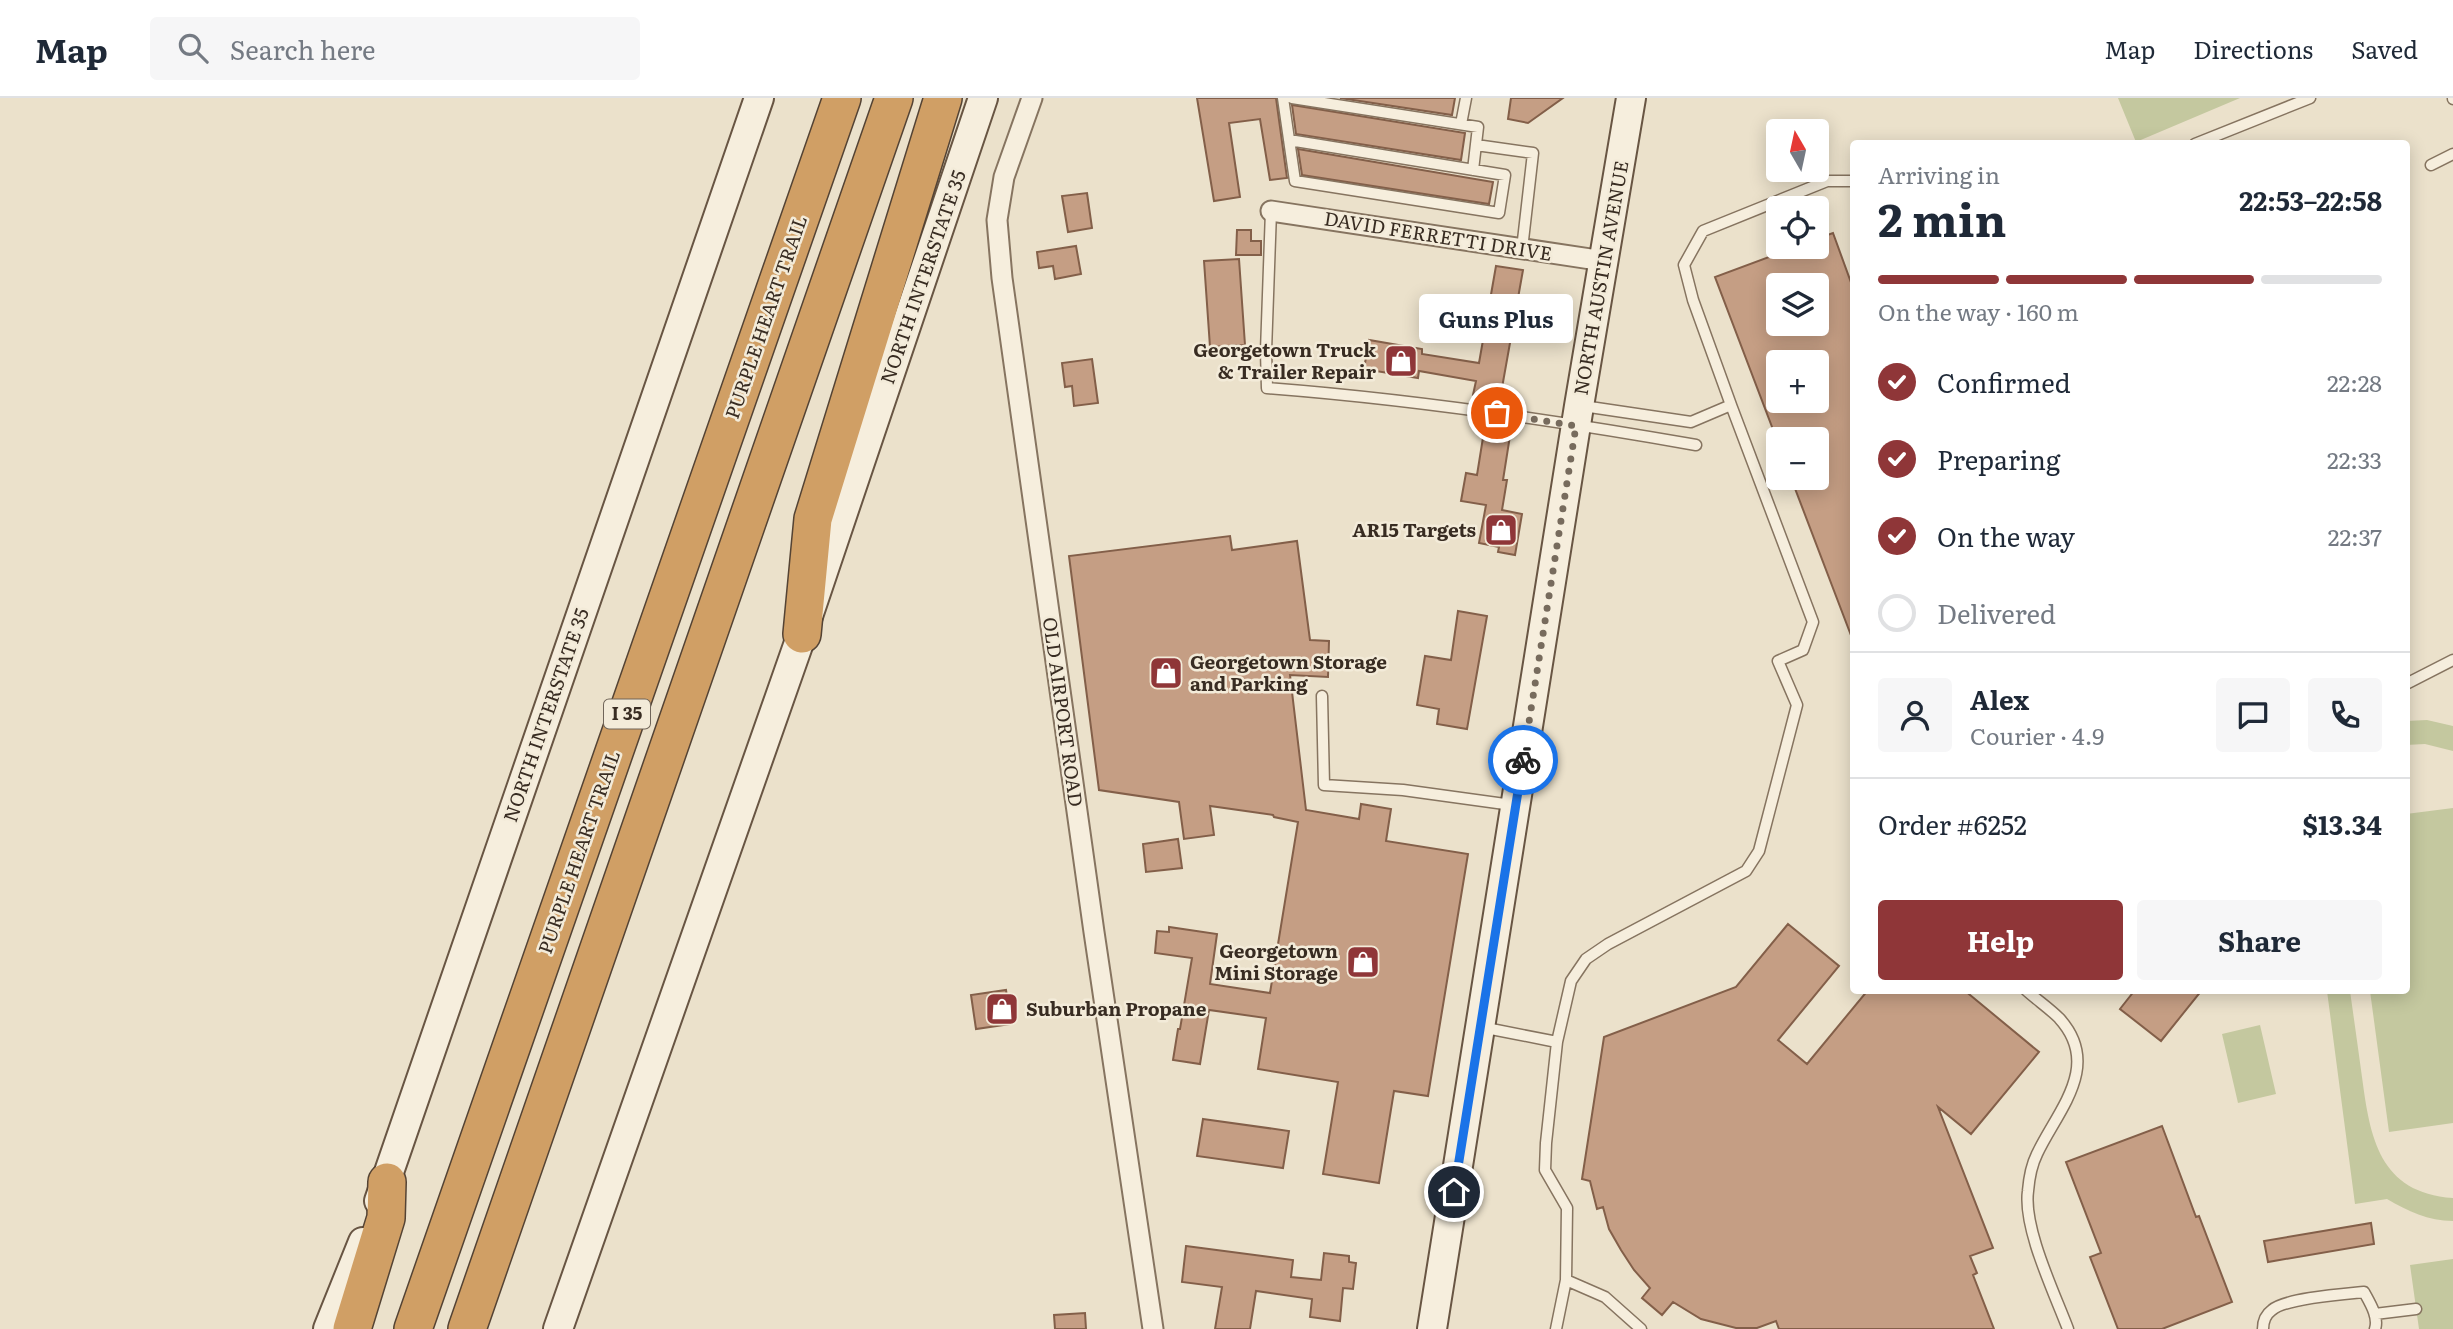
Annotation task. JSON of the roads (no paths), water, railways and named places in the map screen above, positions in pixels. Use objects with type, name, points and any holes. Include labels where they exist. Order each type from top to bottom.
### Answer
[{"type":"highway","name":"PURPLE HEART TRAIL","points":[[413,1329],[842,98]]},
{"type":"highway","name":"I 35","points":[[467,1329],[894,98]]},
{"type":"highway","points":[[802,635],[813,519],[943,98]]},
{"type":"highway","points":[[352,1329],[386,1218],[387,1182]]},
{"type":"main road","name":"NORTH INTERSTATE 35","points":[[328,1329],[387,1182],[759,98]]},
{"type":"main road","name":"NORTH INTERSTATE 35","points":[[558,1329],[802,635],[983,98]]},
{"type":"main road","name":"NORTH AUSTIN AVENUE","points":[[1432,1329],[1631,98]]},
{"type":"street","name":"OLD AIRPORT ROAD","points":[[1032,98],[1004,177],[997,219],[1002,278],[1153,1329]]},
{"type":"street","name":"DAVID FERRETTI DRIVE","points":[[1271,211],[1604,261]]},
{"type":"lane","points":[[1283,98],[1289,140],[1295,181],[1499,213],[1505,175],[1289,140]]},
{"type":"lane","points":[[1292,98],[1478,127],[1473,170]]},
{"type":"lane","points":[[1461,124],[1466,98]]},
{"type":"lane","points":[[2205,140],[2310,98]]},
{"type":"lane","points":[[1476,145],[1533,153],[1522,250]]},
{"type":"lane","points":[[2431,165],[2453,154]]},
{"type":"lane","points":[[1556,1329],[1566,1280],[1567,1208],[1545,1170],[1557,1042],[1572,981],[1586,959],[1608,944],[1746,871],[1759,851],[1797,705],[1777,661],[1804,650],[1813,622],[1693,300],[1684,265],[1703,231],[1827,181],[1850,181]]},
{"type":"lane","points":[[1271,211],[1267,388],[1351,394],[1470,408],[1690,422],[1731,405]]},
{"type":"lane","points":[[1578,416],[1696,446]]},
{"type":"lane","points":[[2410,682],[2453,660]]},
{"type":"lane","points":[[1322,696],[1324,785],[1403,790],[1516,805]]},
{"type":"lane","points":[[2031,994],[2060,1020],[2076,1046],[2077,1069],[2067,1102],[2036,1156],[2028,1193],[2032,1232],[2068,1329]]},
{"type":"lane","points":[[1481,1027],[1557,1042]]},
{"type":"lane","points":[[1566,1280],[1605,1297],[1641,1329]]},
{"type":"lane","points":[[2263,1329],[2263,1320],[2273,1308],[2306,1299],[2364,1292],[2375,1314],[2375,1329]]},
{"type":"lane","points":[[2375,1314],[2416,1309]]},
{"type":"place","name":"Georgetown Truck & Trailer Repair","points":[[1401,361]]},
{"type":"place","name":"Guns Plus","points":[[1497,413]]},
{"type":"place","name":"AR15 Targets","points":[[1501,530]]},
{"type":"place","name":"Georgetown Storage and Parking","points":[[1166,673]]},
{"type":"place","name":"Georgetown Mini Storage","points":[[1363,962]]},
{"type":"place","name":"Suburban Propane","points":[[1002,1009]]}]
